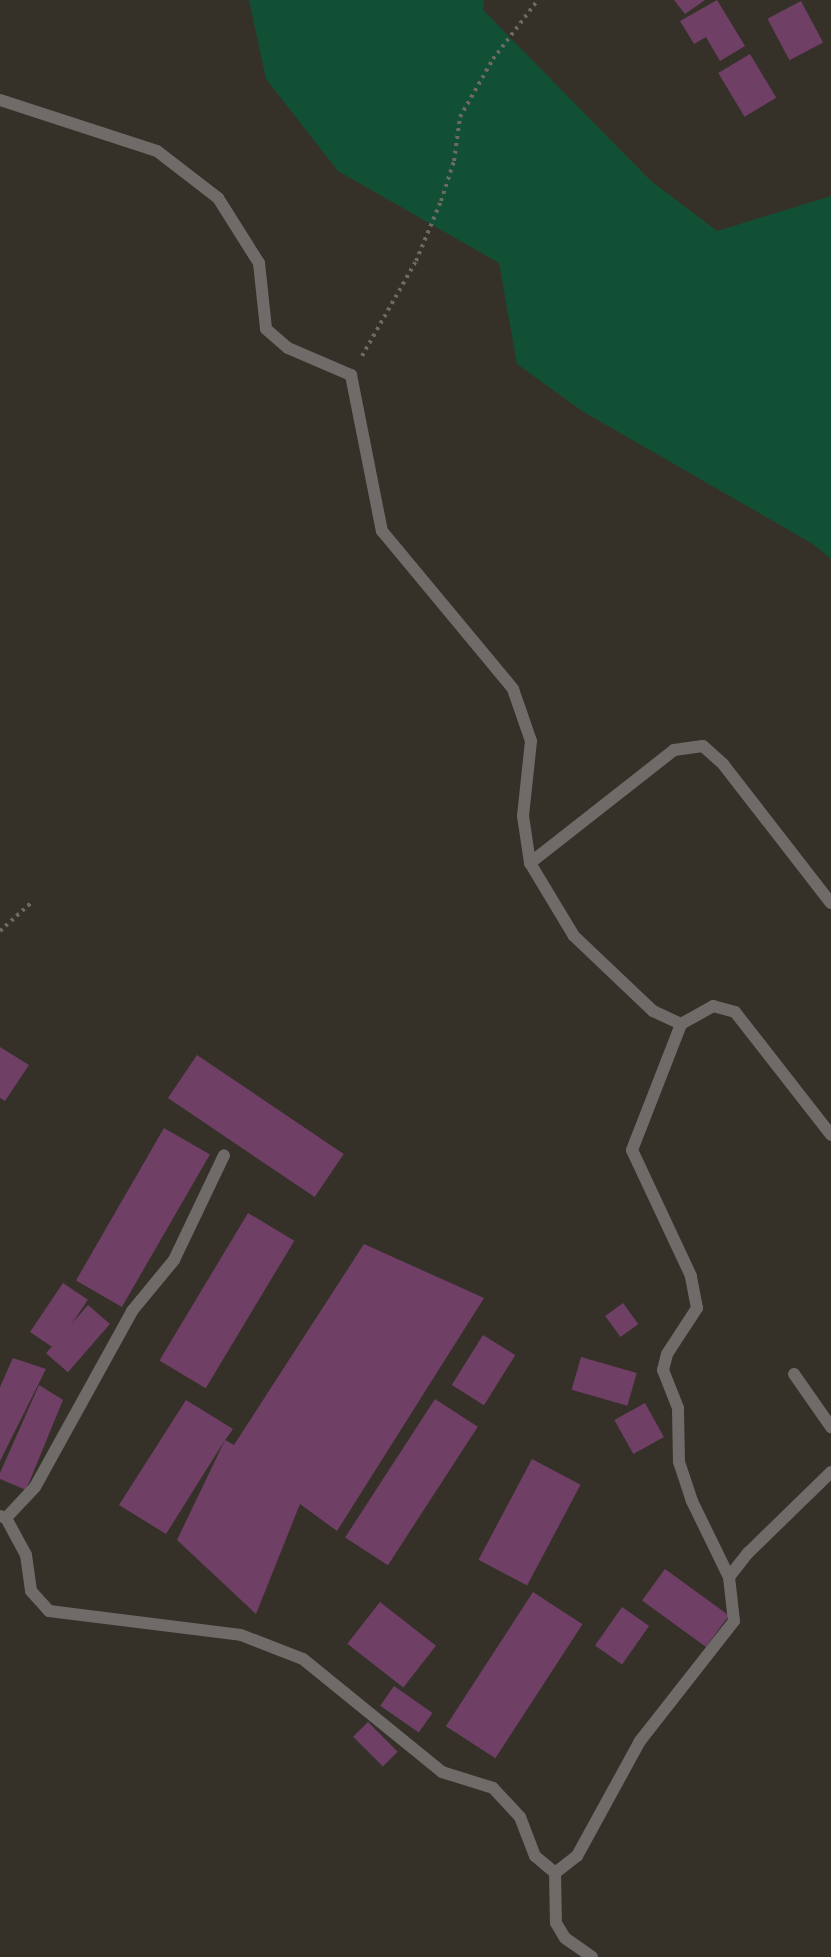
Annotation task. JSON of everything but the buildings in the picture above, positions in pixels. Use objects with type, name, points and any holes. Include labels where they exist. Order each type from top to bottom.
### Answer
[{"type":"street","points":[[0,100],[157,151],[218,198],[259,263],[266,328],[288,348],[351,375],[382,531],[513,689],[531,741],[524,816],[530,862],[574,936],[652,1011],[681,1024]]},
{"type":"street","points":[[530,862],[674,750],[703,746],[723,764],[831,903]]},
{"type":"street","points":[[555,1873],[577,1856],[640,1741],[734,1621],[729,1576],[692,1501],[679,1462],[678,1408],[663,1370],[668,1354],[697,1308],[691,1276],[632,1150],[681,1024],[713,1006],[735,1012],[831,1135]]},
{"type":"street","points":[[224,1155],[174,1260],[132,1311],[34,1487],[3,1517],[26,1555],[31,1591],[49,1611],[241,1635],[303,1659],[442,1772],[493,1788],[519,1817],[535,1856],[555,1873],[556,1923],[565,1938],[592,1957]]},
{"type":"street","points":[[794,1374],[831,1427]]},
{"type":"street","points":[[729,1576],[748,1553],[831,1472]]},
{"type":"path","points":[[351,375],[416,261],[454,161],[460,117],[493,59],[538,0]]},
{"type":"path","points":[[0,932],[31,903]]},
{"type":"green space","points":[[249,0],[484,0],[483,10],[651,181],[717,231],[831,196],[831,559],[813,544],[582,411],[517,364],[499,263],[338,171],[266,79]]}]
